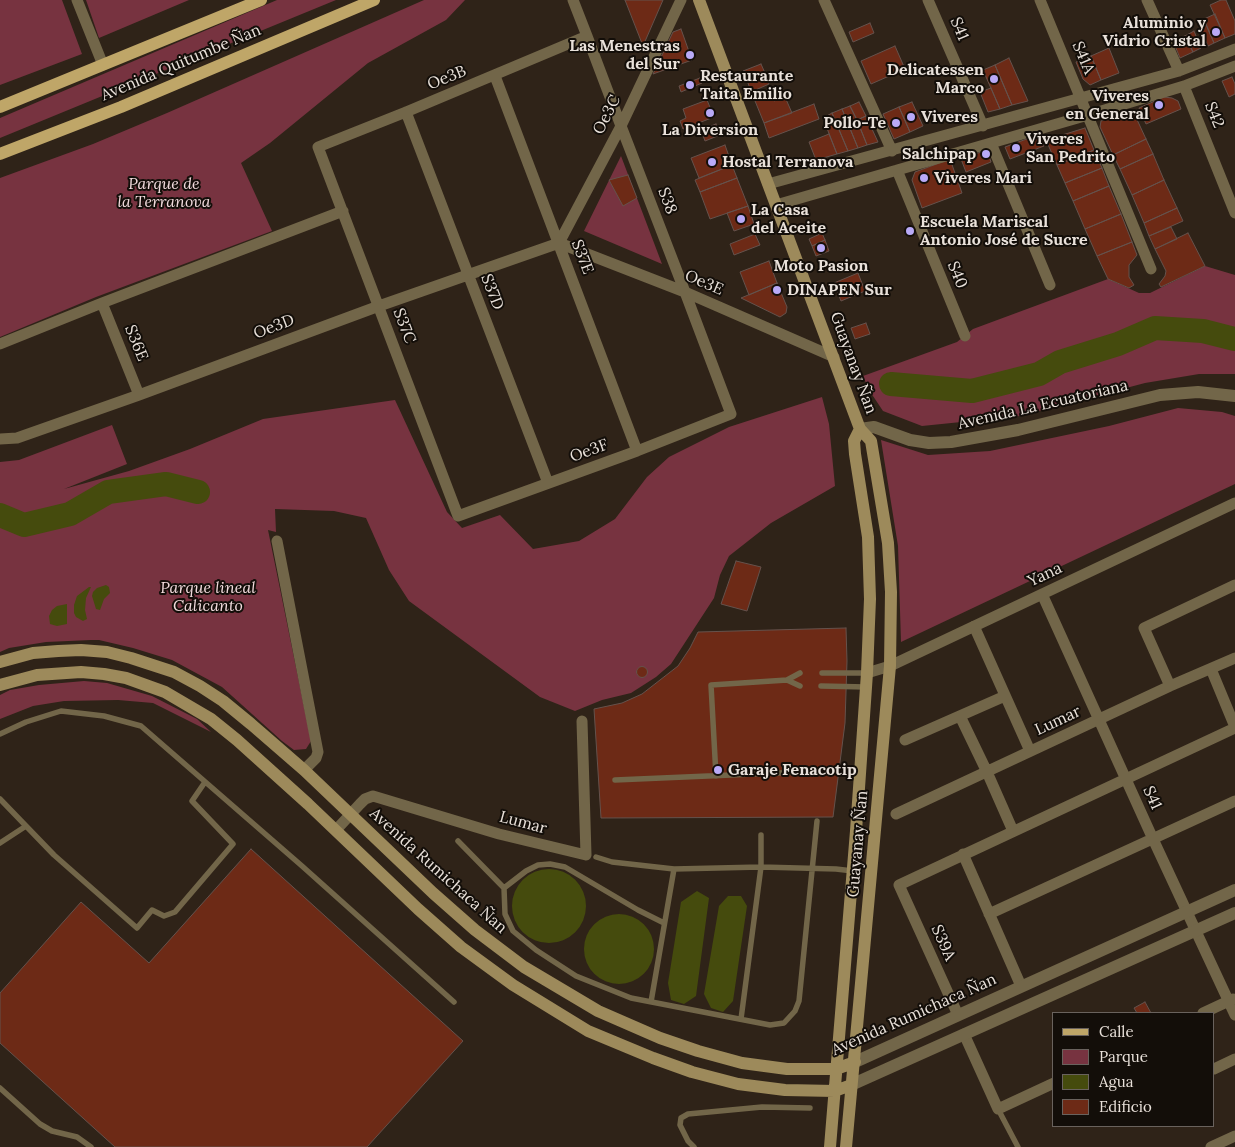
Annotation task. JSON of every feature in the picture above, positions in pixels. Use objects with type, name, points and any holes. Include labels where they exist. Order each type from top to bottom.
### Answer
[{"type":"main road","name":"Avenida Quitumbe Ñan","points":[[0,107],[261,0]]},
{"type":"main road","name":"Avenida Quitumbe Ñan","points":[[0,154],[130,103],[374,0]]},
{"type":"main road","name":"Guayanay Ñan","points":[[699,0],[860,429],[871,442],[888,543],[891,592],[890,666],[846,1147]]},
{"type":"main road","name":"Guayanay Ñan","points":[[830,1147],[867,673],[870,599],[868,537],[854,441],[860,429]]},
{"type":"main road","name":"Avenida Rumichaca Ñan","points":[[5,661],[33,653],[81,650],[107,652],[160,667],[200,686],[223,702],[304,770],[433,893],[475,930],[524,967],[598,1012],[691,1048],[742,1063],[787,1069],[836,1069],[855,1062]]},
{"type":"main road","points":[[5,661],[15,680]]},
{"type":"main road","points":[[0,685],[37,675],[81,672],[126,678],[165,692],[210,719],[237,740],[336,830],[418,909],[462,947],[512,985],[588,1031],[692,1072],[738,1084],[785,1090],[835,1091],[851,1085]]},
{"type":"main road","points":[[856,831],[876,833]]},
{"type":"street","points":[[77,0],[104,65]]},
{"type":"street","name":"S38","points":[[573,0],[731,414]]},
{"type":"street","name":"Oe3C","points":[[559,244],[621,126],[681,0]]},
{"type":"street","points":[[824,0],[892,152]]},
{"type":"street","name":"S41","points":[[928,0],[983,126]]},
{"type":"street","name":"S41A","points":[[1040,0],[1082,97],[1151,269]]},
{"type":"street","points":[[1148,0],[1179,71]]},
{"type":"street","name":"Oe3B","points":[[318,147],[495,76],[587,36]]},
{"type":"street","points":[[768,184],[892,152],[1179,71],[1235,49]]},
{"type":"street","points":[[776,205],[1184,86],[1235,66]]},
{"type":"street","name":"S37E","points":[[495,76],[637,451]]},
{"type":"street","name":"S42","points":[[1184,86],[1235,213]]},
{"type":"street","name":"S37D","points":[[406,112],[548,483]]},
{"type":"street","points":[[991,143],[1050,285]]},
{"type":"street","name":"S37C","points":[[318,147],[458,516]]},
{"type":"street","name":"S40","points":[[897,170],[964,336]]},
{"type":"street","points":[[0,344],[343,211]]},
{"type":"street","name":"Oe3D","points":[[0,439],[17,438],[139,396],[379,306],[559,244]]},
{"type":"street","name":"Oe3E","points":[[559,244],[685,292],[834,358]]},
{"type":"street","name":"S36E","points":[[102,303],[139,396]]},
{"type":"street","name":"Avenida La Ecuatoriana","points":[[860,429],[874,427],[910,440],[951,442],[1018,430],[1160,395],[1198,392],[1235,396]]},
{"type":"street","name":"Oe3F","points":[[458,516],[637,451],[731,414]]},
{"type":"street","name":"Yana","points":[[867,673],[890,666],[1235,503]]},
{"type":"street","points":[[277,541],[318,752],[316,758],[304,770]]},
{"type":"street","points":[[1170,686],[1144,628],[1235,586]]},
{"type":"street","name":"S41","points":[[1042,594],[1186,911],[1232,999],[1235,1015]]},
{"type":"street","points":[[974,626],[1030,751]]},
{"type":"street","name":"Lumar","points":[[896,814],[1170,686],[1235,658]]},
{"type":"street","points":[[1021,986],[963,854],[1235,728],[1212,669]]},
{"type":"street","points":[[905,740],[1006,696]]},
{"type":"street","points":[[960,716],[1013,831]]},
{"type":"street","points":[[582,721],[591,856]]},
{"type":"street","name":"Lumar","points":[[336,830],[365,799],[373,796],[500,834],[591,856]]},
{"type":"street","points":[[989,914],[1235,801]]},
{"type":"street","name":"S39A","points":[[958,1015],[899,885],[963,854]]},
{"type":"street","name":"Avenida Rumichaca Ñan","points":[[855,1062],[1235,890]]},
{"type":"street","points":[[851,1085],[1235,913]]},
{"type":"street","points":[[1204,1012],[1232,999]]},
{"type":"street","points":[[964,1034],[998,1109],[1052,1084]]},
{"type":"street","points":[[1215,1069],[1235,1060]]},
{"type":"street","points":[[1211,1147],[1235,1136]]},
{"type":"lane","points":[[716,776],[711,684],[787,680],[800,673]]},
{"type":"lane","points":[[822,673],[867,673]]},
{"type":"lane","points":[[787,680],[800,686]]},
{"type":"lane","points":[[821,686],[866,687]]},
{"type":"lane","points":[[0,734],[26,722],[61,711],[104,716],[140,726],[454,1002]]},
{"type":"lane","points":[[615,780],[824,771]]},
{"type":"lane","points":[[0,800],[54,855],[137,928],[152,910],[164,916],[175,912],[233,844],[192,801],[205,782]]},
{"type":"lane","points":[[458,841],[504,888],[505,914],[513,931],[536,950],[576,976],[631,998],[770,1025],[784,1024],[795,1012],[799,1001],[817,821]]},
{"type":"lane","points":[[0,843],[26,826]]},
{"type":"lane","points":[[741,1019],[761,867],[761,835]]},
{"type":"lane","points":[[591,856],[612,862],[674,869],[761,867],[853,871]]},
{"type":"lane","points":[[504,888],[526,871],[538,865],[550,864],[565,867],[664,923]]},
{"type":"lane","points":[[651,1002],[674,869]]},
{"type":"lane","points":[[0,1088],[40,1124],[52,1131],[77,1137],[91,1147]]},
{"type":"lane","points":[[694,1147],[688,1141],[680,1126],[681,1118],[688,1114],[762,1107],[810,1108]]},
{"type":"lane","points":[[998,1109],[1018,1147]]},
{"type":"green space","points":[[0,0],[62,0],[82,54],[0,85]]},
{"type":"green space","points":[[86,0],[189,0],[99,38]]},
{"type":"green space","points":[[277,0],[336,0],[0,138],[0,118]]},
{"type":"green space","name":"Parque de la Terranova","points":[[424,0],[465,0],[446,20],[368,63],[270,143],[241,163],[272,231],[96,297],[0,337],[0,178],[93,144],[167,113]]},
{"type":"green space","points":[[621,156],[662,264],[584,231]]},
{"type":"green space","points":[[1205,266],[1235,275],[1235,374],[1199,374],[1145,383],[1020,416],[922,426],[883,411],[869,390],[863,376],[957,342],[973,329],[1108,279],[1139,293],[1150,293]]},
{"type":"green space","name":"Parque lineal Calicanto","points":[[822,397],[829,424],[835,486],[771,523],[729,556],[720,575],[714,598],[671,664],[656,677],[631,693],[602,700],[575,711],[540,697],[409,601],[389,570],[366,518],[334,511],[275,509],[276,532],[268,530],[311,741],[306,749],[294,750],[222,687],[172,660],[99,640],[46,642],[9,648],[0,652],[0,462],[19,460],[112,425],[127,464],[64,489],[129,471],[190,449],[263,419],[395,400],[447,512],[462,528],[500,515],[533,549],[579,541],[615,519],[647,477],[669,457],[729,427]]},
{"type":"green space","points":[[1178,408],[1222,412],[1235,416],[1235,484],[901,642],[898,546],[881,440],[928,455],[990,451],[1109,426]]},
{"type":"green space","points":[[84,681],[107,683],[152,696],[197,719],[211,732],[153,703],[118,700],[64,701],[33,706],[0,719],[0,695],[10,690]]},
{"type":"water","points":[[106,585],[109,587],[110,593],[104,599],[100,610],[96,609],[92,596],[93,592],[97,588]]},
{"type":"water","points":[[91,587],[86,598],[85,610],[87,619],[83,621],[76,617],[74,605],[77,596]]},
{"type":"water","points":[[67,604],[67,624],[57,626],[50,624],[49,616],[52,610],[57,606]]},
{"type":"water","points":[[549,869],[570,875],[580,885],[586,906],[580,927],[570,937],[549,943],[528,937],[518,927],[512,906],[518,885],[528,875]]},
{"type":"water","points":[[697,891],[709,898],[696,996],[684,1004],[671,1000],[668,983],[681,902]]},
{"type":"water","points":[[728,896],[741,896],[747,906],[733,1001],[723,1012],[711,1008],[704,994],[719,906]]},
{"type":"water","points":[[619,914],[632,917],[644,924],[651,936],[654,949],[651,962],[644,974],[632,981],[619,984],[606,981],[594,974],[587,962],[584,949],[587,936],[594,924],[606,917]]},
{"type":"building","points":[[625,0],[663,0],[643,46]]},
{"type":"building","points":[[1226,0],[1235,21],[1235,34],[1225,38],[1210,5]]},
{"type":"building","name":"Aluminio y Vidrio Cristal","points":[[1215,14],[1225,38],[1214,43],[1204,19]]},
{"type":"building","points":[[870,23],[874,33],[853,42],[849,32]]},
{"type":"building","points":[[1206,25],[1214,43],[1208,46],[1200,28]]},
{"type":"building","points":[[681,29],[692,60],[653,74],[673,32]]},
{"type":"building","points":[[1194,31],[1201,48],[1193,52],[1185,36]]},
{"type":"building","points":[[1185,36],[1193,52],[1180,58],[1173,41]]},
{"type":"building","points":[[895,46],[905,69],[871,84],[861,61]]},
{"type":"building","points":[[1109,48],[1119,73],[1101,80],[1091,56]]},
{"type":"building","points":[[1091,56],[1101,80],[1090,85],[1083,79],[1076,62]]},
{"type":"building","points":[[1009,58],[1028,101],[1012,105],[995,65]]},
{"type":"building","points":[[761,64],[765,73],[747,80],[743,71]]},
{"type":"building","name":"Delicatessen Marco","points":[[995,65],[1012,105],[1000,109],[983,70]]},
{"type":"building","points":[[765,73],[769,84],[751,92],[747,80]]},
{"type":"building","points":[[1232,77],[1235,84],[1235,94],[1229,97],[1222,81]]},
{"type":"building","name":"Restaurante Taita Emilio","points":[[700,78],[702,83],[681,92],[679,86]]},
{"type":"building","points":[[991,88],[1000,109],[988,112],[980,92]]},
{"type":"building","points":[[769,89],[774,101],[785,97],[792,113],[764,123],[753,96]]},
{"type":"building","points":[[1164,97],[1178,101],[1181,109],[1146,124],[1139,108]]},
{"type":"building","points":[[707,100],[714,117],[683,129],[680,121],[686,118],[683,109]]},
{"type":"building","points":[[859,102],[866,116],[857,120],[850,106]]},
{"type":"building","name":"Viveres","points":[[912,102],[923,126],[910,132],[899,107]]},
{"type":"building","points":[[814,104],[819,119],[769,138],[764,123]]},
{"type":"building","points":[[850,106],[867,145],[858,148],[842,109]]},
{"type":"building","name":"Pollo-Te","points":[[899,107],[910,132],[894,139],[883,114]]},
{"type":"building","points":[[842,109],[858,148],[848,151],[832,113]]},
{"type":"building","points":[[1133,111],[1146,139],[1113,155],[1100,127],[1101,121]]},
{"type":"building","points":[[832,113],[848,151],[837,154],[823,118]]},
{"type":"building","points":[[866,116],[878,142],[867,145],[857,120]]},
{"type":"building","points":[[716,124],[720,135],[705,141],[701,130]]},
{"type":"building","points":[[1085,128],[1094,150],[1057,165],[1046,140]]},
{"type":"building","points":[[829,134],[837,154],[816,160],[809,142]]},
{"type":"building","points":[[1040,134],[1044,146],[1010,159],[1005,147]]},
{"type":"building","points":[[1146,139],[1153,154],[1120,169],[1113,155]]},
{"type":"building","name":"Hostal Terranova","points":[[725,145],[732,165],[699,178],[691,158]]},
{"type":"building","points":[[987,150],[991,162],[966,172],[961,159]]},
{"type":"building","points":[[1094,150],[1102,168],[1065,183],[1057,165]]},
{"type":"building","points":[[1153,154],[1164,180],[1132,195],[1120,169]]},
{"type":"building","points":[[950,159],[962,193],[922,208],[912,180],[915,172]]},
{"type":"building","points":[[732,165],[737,178],[700,192],[695,180]]},
{"type":"building","points":[[1102,168],[1109,186],[1073,201],[1065,183]]},
{"type":"building","points":[[628,175],[637,198],[623,206],[609,180]]},
{"type":"building","points":[[737,178],[748,206],[710,219],[700,192]]},
{"type":"building","points":[[1164,180],[1177,208],[1144,223],[1132,195]]},
{"type":"building","points":[[1109,186],[1121,214],[1085,229],[1073,201]]},
{"type":"building","name":"La Casa del Aceite","points":[[748,206],[754,224],[734,231],[727,213]]},
{"type":"building","points":[[1177,208],[1183,221],[1149,236],[1144,223]]},
{"type":"building","points":[[1121,214],[1132,242],[1097,256],[1085,229]]},
{"type":"building","points":[[1171,227],[1177,239],[1155,249],[1149,236]]},
{"type":"building","points":[[822,233],[825,240],[812,246],[809,239]]},
{"type":"building","points":[[1188,233],[1205,266],[1161,287],[1159,284],[1166,271],[1155,249]]},
{"type":"building","points":[[755,234],[760,245],[734,255],[730,244]]},
{"type":"building","name":"Moto Pasion","points":[[825,240],[829,251],[816,256],[812,246]]},
{"type":"building","points":[[1132,242],[1137,255],[1129,265],[1129,277],[1134,285],[1129,288],[1108,279],[1097,256]]},
{"type":"building","points":[[769,261],[777,283],[749,295],[740,272]]},
{"type":"building","points":[[858,273],[865,291],[841,301],[834,283]]},
{"type":"building","points":[[777,283],[787,307],[786,313],[780,317],[741,298]]},
{"type":"building","points":[[866,323],[870,334],[855,339],[851,328]]},
{"type":"building","points":[[736,561],[761,567],[747,611],[721,604]]},
{"type":"building","name":"Garaje Fenacotip","points":[[846,628],[845,723],[833,817],[601,818],[594,709],[622,703],[642,694],[678,666],[698,632]]},
{"type":"building","points":[[640,667],[644,667],[647,672],[646,676],[640,677],[637,674],[637,670]]},
{"type":"building","points":[[251,849],[463,1041],[367,1147],[115,1147],[0,1043],[0,993],[81,902],[149,963]]},
{"type":"building","points":[[1145,1002],[1150,1012],[1136,1012],[1134,1008]]},
{"type":"waterway","points":[[891,384],[972,391],[1039,374],[1060,362],[1118,344],[1155,328],[1203,331],[1235,339]]},
{"type":"waterway","points":[[0,515],[24,525],[70,514],[108,492],[166,484],[198,492]]},
{"type":"place","name":"Aluminio y Vidrio Cristal","points":[[1216,32]]},
{"type":"place","name":"Las Menestras del Sur","points":[[690,55]]},
{"type":"place","name":"Delicatessen Marco","points":[[994,79]]},
{"type":"place","name":"Restaurante Taita Emilio","points":[[690,85]]},
{"type":"place","name":"Viveres en General","points":[[1159,105]]},
{"type":"place","name":"La Diversion","points":[[710,113]]},
{"type":"place","name":"Viveres","points":[[911,117]]},
{"type":"place","name":"Pollo-Te","points":[[896,123]]},
{"type":"place","name":"Viveres San Pedrito","points":[[1016,148]]},
{"type":"place","name":"Salchipap","points":[[986,154]]},
{"type":"place","name":"Hostal Terranova","points":[[712,162]]},
{"type":"place","name":"Viveres Mari","points":[[924,178]]},
{"type":"place","name":"La Casa del Aceite","points":[[741,219]]},
{"type":"place","name":"Escuela Mariscal Antonio José de Sucre","points":[[910,231]]},
{"type":"place","name":"Moto Pasion","points":[[821,248]]},
{"type":"place","name":"DINAPEN Sur","points":[[777,290]]},
{"type":"place","name":"Garaje Fenacotip","points":[[718,770]]}]
